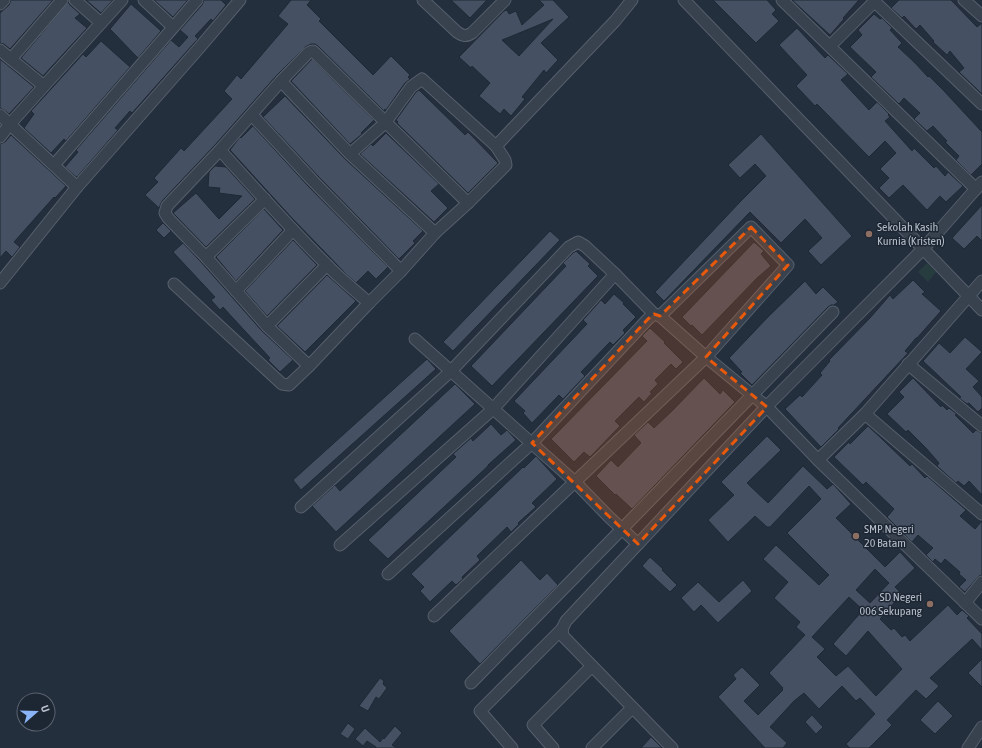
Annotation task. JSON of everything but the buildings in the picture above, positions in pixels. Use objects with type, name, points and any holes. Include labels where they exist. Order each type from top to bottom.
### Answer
[{"type":"street","points":[[0,4],[4,0]]},
{"type":"street","points":[[11,59],[62,0]]},
{"type":"street","points":[[75,0],[102,23]]},
{"type":"street","points":[[0,137],[122,0]]},
{"type":"street","points":[[144,0],[173,27]]},
{"type":"street","points":[[54,165],[197,0]]},
{"type":"street","points":[[0,283],[77,187],[240,0]]},
{"type":"street","points":[[423,0],[457,32],[468,36],[504,0]]},
{"type":"street","points":[[496,146],[615,21],[632,0]]},
{"type":"street","points":[[684,0],[982,310]]},
{"type":"street","points":[[512,748],[480,711],[562,629],[566,621],[638,544],[767,407],[923,248],[979,186],[782,0]]},
{"type":"street","points":[[830,46],[875,0],[982,104]]},
{"type":"street","points":[[964,0],[982,16]]},
{"type":"street","points":[[0,50],[44,86]]},
{"type":"street","points":[[310,366],[267,326],[165,213],[167,206],[308,53],[313,52],[468,203]]},
{"type":"street","points":[[174,284],[282,384],[289,385],[310,366],[401,271],[435,233],[506,165],[505,160],[496,146],[422,79],[411,87],[385,123],[350,154]]},
{"type":"street","points":[[281,81],[350,154],[435,233]]},
{"type":"street","points":[[0,115],[77,187]]},
{"type":"street","points":[[252,115],[313,181],[401,271]]},
{"type":"street","points":[[220,150],[327,265],[369,303]]},
{"type":"street","points":[[206,257],[265,199]]},
{"type":"street","points":[[388,574],[532,443],[643,325],[657,315],[751,227],[788,265],[706,357],[434,616]]},
{"type":"street","points":[[236,291],[293,230]]},
{"type":"street","points":[[301,507],[451,371],[569,247],[578,242],[585,246],[657,315],[767,407],[818,460],[982,619]]},
{"type":"street","points":[[267,326],[327,265]]},
{"type":"street","points":[[340,546],[493,409],[615,274]]},
{"type":"street","points":[[818,460],[865,414],[982,281]]},
{"type":"street","points":[[471,683],[832,312]]},
{"type":"street","points":[[415,339],[575,482],[638,544]]},
{"type":"street","points":[[908,364],[982,426]]},
{"type":"street","points":[[865,414],[982,514]]},
{"type":"street","points":[[965,603],[982,582]]},
{"type":"street","points":[[562,629],[563,636],[672,748]]},
{"type":"street","points":[[553,748],[533,725],[592,666]]},
{"type":"street","points":[[592,748],[632,708]]},
{"type":"street","points":[[968,748],[982,727]]},
{"type":"highlighted area","points":[[751,227],[788,265],[706,357],[767,407],[638,544],[532,443],[648,319],[654,314],[660,316]]},
{"type":"green space","points":[[927,263],[936,272],[928,282],[918,272]]},
{"type":"place","name":"Sekolah Kasih Kurnia (Kristen)","points":[[869,234]]},
{"type":"place","name":"SMP Negeri 20 Batam","points":[[856,536]]},
{"type":"place","name":"SD Negeri 006 Sekupang","points":[[930,604]]}]
